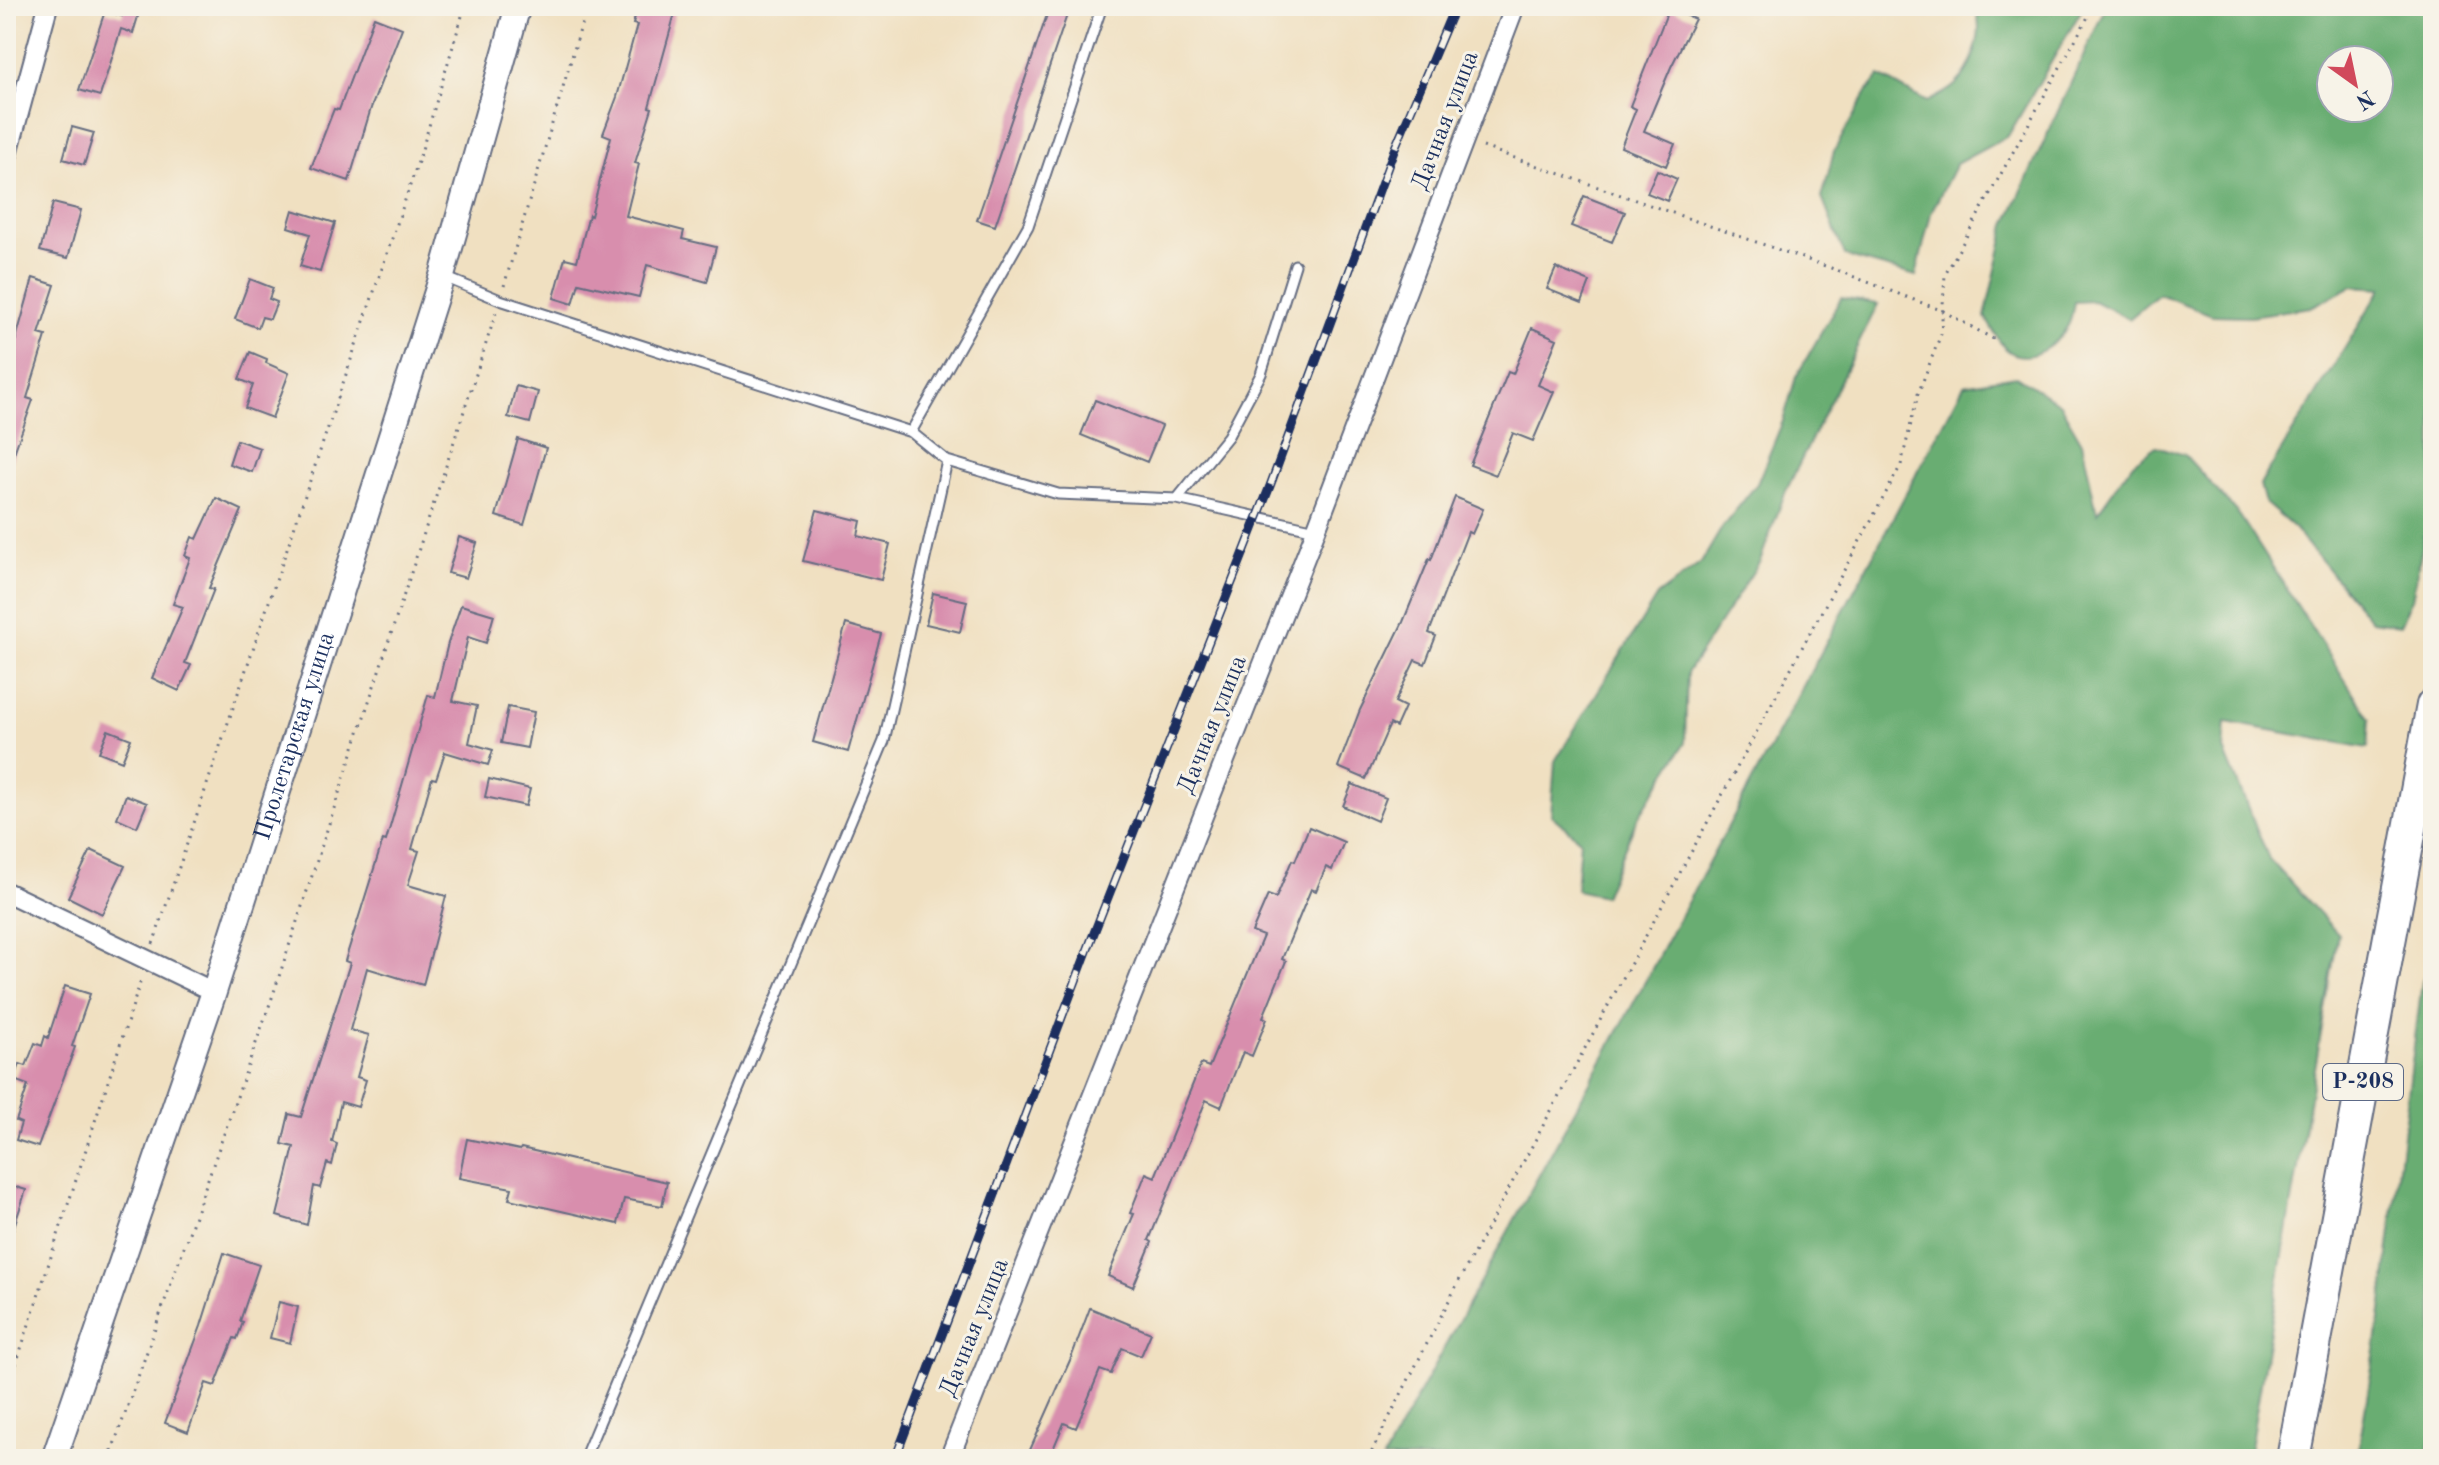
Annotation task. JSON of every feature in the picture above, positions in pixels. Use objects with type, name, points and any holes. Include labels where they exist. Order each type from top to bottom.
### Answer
[{"type":"highway","name":"Р-208","points":[[2293,1459],[2433,705]]},
{"type":"main road","name":"Пролетарская улица","points":[[54,1459],[214,992],[442,276],[518,6]]},
{"type":"street","points":[[6,161],[48,6]]},
{"type":"street","name":"Дачная улица","points":[[949,1459],[1316,530],[1515,6]]},
{"type":"street","points":[[6,892],[214,992]]},
{"type":"lane","points":[[911,432],[1028,226],[1102,6]]},
{"type":"lane","points":[[1177,499],[1228,436],[1261,374],[1295,265]]},
{"type":"lane","points":[[442,276],[500,300],[911,432],[947,461],[1058,494],[1177,499],[1316,530]]},
{"type":"lane","points":[[584,1459],[884,741],[947,461]]},
{"type":"path","points":[[6,1395],[148,958],[415,172],[465,6]]},
{"type":"path","points":[[109,1459],[273,995],[500,300],[587,6]]},
{"type":"path","points":[[1368,1459],[1461,1277],[1901,465],[1918,394],[1941,334],[1945,275],[2094,6]]},
{"type":"path","points":[[1464,141],[1831,268],[1943,311],[1997,341]]},
{"type":"green space","points":[[1973,6],[2084,6],[2008,136],[1956,164],[1931,213],[1916,276],[1845,256],[1822,198],[1834,151],[1867,92],[1880,76],[1927,102],[1962,78],[1972,59],[1978,36],[1979,25]]},
{"type":"green space","points":[[2106,6],[2433,6],[2433,492],[2412,599],[2400,625],[2371,621],[2294,528],[2265,503],[2260,485],[2382,288],[2352,286],[2311,307],[2250,316],[2212,315],[2159,294],[2129,319],[2094,301],[2074,302],[2070,321],[2059,337],[2042,351],[2023,356],[2005,348],[1985,317],[2006,225]]},
{"type":"green space","points":[[1841,298],[1878,304],[1785,493],[1760,561],[1687,673],[1685,743],[1636,821],[1604,896],[1576,890],[1580,840],[1551,815],[1555,761],[1657,596],[1701,563],[1723,526],[1757,484],[1783,421],[1796,377]]},
{"type":"green space","points":[[2016,376],[2060,404],[2082,442],[2097,513],[2133,463],[2156,446],[2185,455],[2240,516],[2370,719],[2368,748],[2226,722],[2224,750],[2269,859],[2338,934],[2248,1459],[1383,1459],[1639,993],[1964,385]]},
{"type":"green space","points":[[2433,957],[2433,1432],[2426,1459],[2357,1459],[2380,1319],[2422,982]]},
{"type":"building","points":[[125,6],[140,10],[133,33],[121,29],[100,96],[79,90],[105,11],[122,16]]},
{"type":"building","points":[[638,6],[677,6],[635,163],[639,164],[626,216],[684,231],[682,239],[716,247],[707,282],[647,265],[639,297],[579,283],[573,304],[554,298],[565,258],[577,261],[591,216],[611,137],[603,134],[637,25],[633,24]]},
{"type":"building","points":[[1050,6],[1070,6],[995,226],[977,220]]},
{"type":"building","points":[[1669,8],[1695,19],[1644,131],[1675,144],[1666,166],[1621,147],[1636,109],[1630,106]]},
{"type":"building","points":[[374,17],[402,28],[371,108],[349,181],[311,168],[334,109],[339,110]]},
{"type":"building","points":[[72,127],[94,133],[84,165],[63,159]]},
{"type":"building","points":[[1657,170],[1677,179],[1667,201],[1647,193]]},
{"type":"building","points":[[1584,196],[1625,212],[1612,242],[1571,226]]},
{"type":"building","points":[[53,203],[81,210],[68,258],[40,251]]},
{"type":"building","points":[[293,210],[335,223],[320,272],[300,266],[310,234],[288,227]]},
{"type":"building","points":[[1556,268],[1590,282],[1582,303],[1547,289]]},
{"type":"building","points":[[33,278],[55,285],[39,334],[46,336],[27,398],[33,400],[9,467],[6,466],[6,375]]},
{"type":"building","points":[[250,279],[273,288],[269,299],[277,302],[270,319],[262,317],[258,328],[235,319]]},
{"type":"building","points":[[1532,328],[1557,339],[1538,385],[1554,392],[1533,441],[1513,433],[1496,475],[1470,465],[1508,372],[1513,374]]},
{"type":"building","points":[[250,352],[289,373],[272,418],[245,408],[253,385],[239,379]]},
{"type":"building","points":[[516,386],[538,392],[530,423],[508,417]]},
{"type":"building","points":[[1095,400],[1162,426],[1147,462],[1081,435]]},
{"type":"building","points":[[518,439],[546,448],[524,525],[496,516]]},
{"type":"building","points":[[237,440],[260,448],[252,472],[229,464]]},
{"type":"building","points":[[1455,497],[1483,509],[1472,534],[1468,532],[1429,633],[1436,636],[1425,664],[1415,660],[1395,702],[1405,707],[1396,727],[1390,724],[1366,779],[1338,767],[1360,710],[1431,560]]},
{"type":"building","points":[[216,498],[242,510],[209,588],[214,589],[185,663],[191,665],[179,691],[152,678],[183,607],[173,604],[190,558],[185,556],[192,537],[197,539]]},
{"type":"building","points":[[817,510],[861,521],[858,536],[890,544],[881,580],[803,561]]},
{"type":"building","points":[[459,537],[477,543],[466,578],[448,573]]},
{"type":"building","points":[[933,593],[967,601],[960,632],[926,624]]},
{"type":"building","points":[[461,605],[494,615],[486,643],[468,637],[453,701],[477,706],[469,743],[493,750],[488,765],[445,752],[436,779],[432,778],[412,849],[419,851],[408,885],[446,896],[423,985],[367,968],[350,1030],[369,1035],[357,1077],[366,1080],[358,1107],[341,1102],[332,1142],[337,1144],[332,1165],[327,1163],[320,1188],[314,1186],[307,1225],[277,1216],[294,1147],[282,1144],[289,1114],[301,1117],[350,963],[345,961],[383,840],[386,841],[428,695],[435,697]]},
{"type":"building","points":[[846,624],[881,634],[848,752],[813,742]]},
{"type":"building","points":[[508,707],[534,712],[527,748],[501,743]]},
{"type":"building","points":[[108,730],[131,739],[122,761],[99,752]]},
{"type":"building","points":[[489,779],[530,789],[526,806],[485,797]]},
{"type":"building","points":[[1352,784],[1386,798],[1377,821],[1343,806]]},
{"type":"building","points":[[126,795],[147,803],[137,827],[117,818]]},
{"type":"building","points":[[1309,827],[1344,842],[1332,870],[1326,867],[1316,891],[1311,889],[1282,959],[1286,961],[1263,1017],[1267,1019],[1252,1056],[1243,1052],[1221,1107],[1206,1100],[1133,1287],[1108,1276],[1134,1214],[1130,1213],[1146,1173],[1155,1177],[1201,1064],[1209,1067],[1263,936],[1252,932],[1268,895],[1276,898]]},
{"type":"building","points":[[91,850],[125,866],[102,914],[68,897]]},
{"type":"building","points":[[65,986],[90,994],[72,1046],[75,1047],[38,1147],[16,1140],[21,1123],[16,1121],[28,1085],[14,1080],[20,1064],[26,1066],[35,1043],[42,1046],[45,1036],[48,1038]]},
{"type":"building","points":[[467,1139],[521,1148],[667,1182],[662,1206],[624,1199],[618,1224],[509,1199],[512,1188],[459,1178]]},
{"type":"building","points":[[6,1184],[26,1190],[9,1242],[6,1241]]},
{"type":"building","points":[[224,1253],[259,1265],[237,1339],[234,1338],[215,1386],[206,1383],[188,1432],[165,1423]]},
{"type":"building","points":[[279,1302],[298,1307],[290,1343],[270,1338]]},
{"type":"building","points":[[1090,1308],[1151,1333],[1141,1356],[1122,1348],[1111,1374],[1100,1370],[1076,1428],[1064,1423],[1049,1459],[1026,1459],[1071,1358]]},
{"type":"railway","points":[[895,1459],[1092,938],[1270,486],[1394,150],[1455,6]]}]
